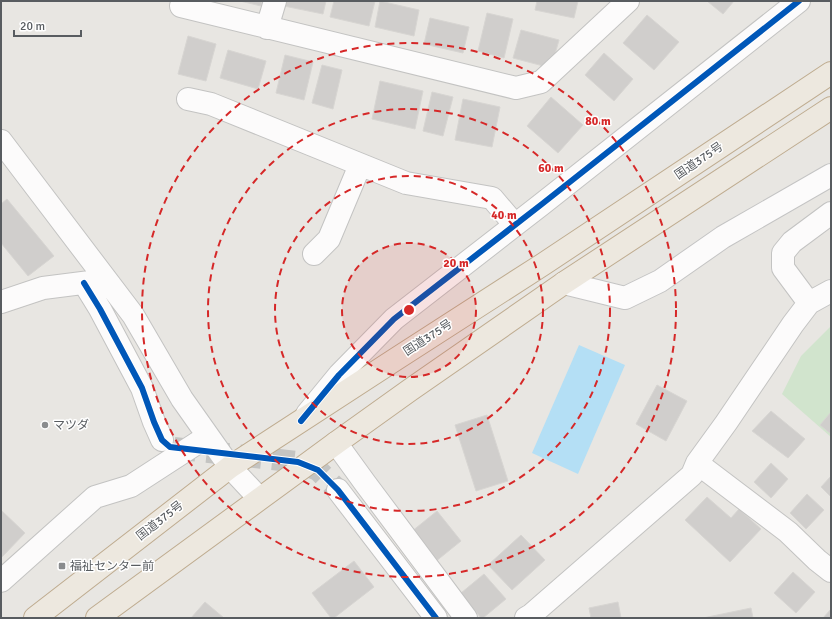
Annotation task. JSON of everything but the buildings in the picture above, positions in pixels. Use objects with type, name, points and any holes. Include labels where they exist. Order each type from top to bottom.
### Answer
[{"type":"highway","name":"国道375号","points":[[35,618],[230,467],[542,265],[831,73]]},
{"type":"highway","points":[[97,618],[259,498],[410,390],[564,283],[831,108]]},
{"type":"street","points":[[266,28],[274,1]]},
{"type":"street","points":[[181,6],[516,88],[541,82],[628,1]]},
{"type":"street","points":[[301,421],[339,375],[394,319],[799,1]]},
{"type":"street","points":[[188,99],[211,104],[406,183],[492,198],[515,225]]},
{"type":"street","points":[[1,141],[133,315],[182,399],[230,467],[259,498]]},
{"type":"street","points":[[314,254],[329,239],[360,165]]},
{"type":"street","points":[[564,283],[625,298],[660,281],[723,237],[831,175]]},
{"type":"street","points":[[809,304],[783,268],[783,253],[792,242],[831,213]]},
{"type":"street","points":[[1,302],[43,288],[106,280]]},
{"type":"street","points":[[84,282],[118,340],[142,388],[162,440]]},
{"type":"street","points":[[526,618],[692,475],[697,464],[793,324],[809,304],[831,292]]},
{"type":"street","points":[[1,581],[94,497],[131,486],[208,436]]},
{"type":"street","points":[[336,443],[466,618]]},
{"type":"street","points":[[697,464],[826,561]]},
{"type":"street","points":[[338,490],[436,618]]},
{"type":"green space","points":[[831,326],[831,437],[782,394],[801,356]]},
{"type":"water","points":[[579,345],[625,365],[578,474],[532,453]]},
{"type":"tunnel","points":[[174,448],[298,462],[318,470],[338,490]]},
{"type":"cycle path","points":[[301,421],[339,375],[394,319],[799,1]]},
{"type":"cycle path","points":[[84,283],[100,309],[142,388],[162,440],[170,447],[298,462],[318,470],[338,490],[436,618]]},
{"type":"place","name":"マツダ","points":[[45,425]]},
{"type":"place","name":"福祉センター前","points":[[62,566]]}]
